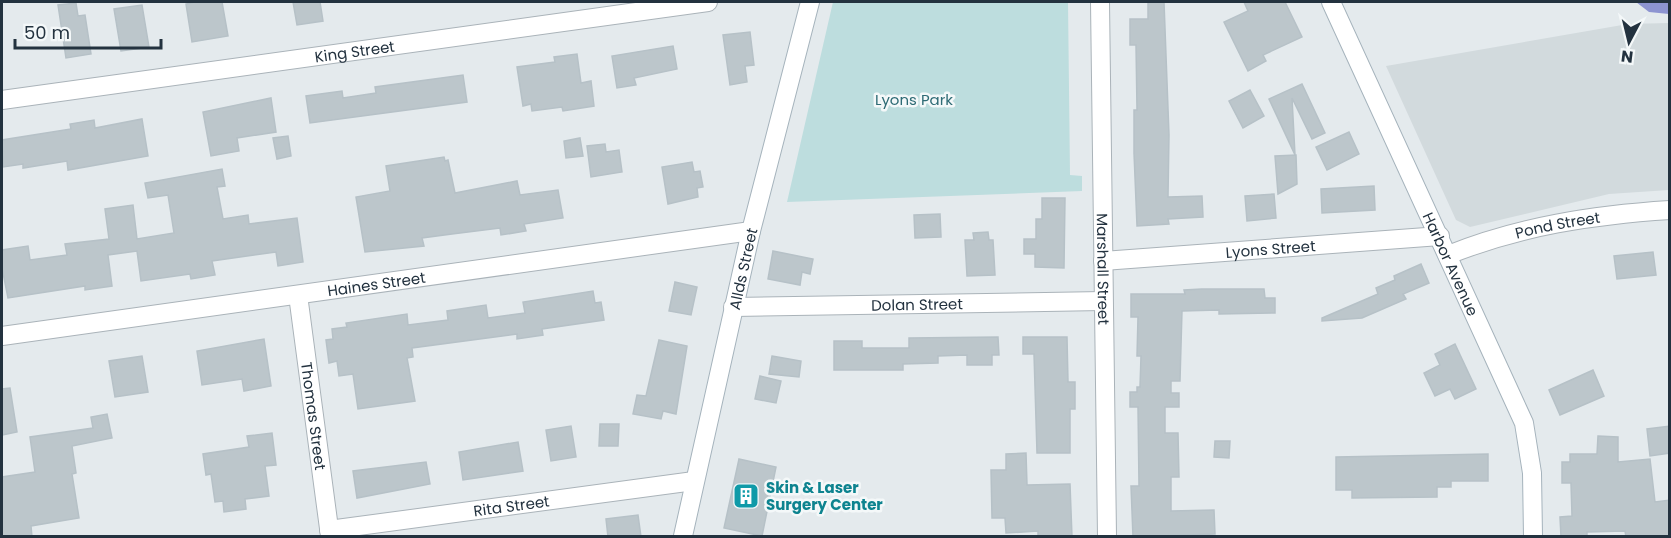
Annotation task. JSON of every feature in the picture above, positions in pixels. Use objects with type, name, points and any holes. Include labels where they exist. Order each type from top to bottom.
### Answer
[{"type":"street","name":"King Street","points":[[2,100],[687,3],[708,2]]},
{"type":"street","name":"Allds Street","points":[[683,537],[751,231],[810,2]]},
{"type":"street","name":"Marshall Street","points":[[1100,2],[1107,537]]},
{"type":"street","name":"Harbor Avenue","points":[[1331,2],[1524,423],[1532,473],[1533,537]]},
{"type":"street","name":"Pond Street","points":[[1448,255],[1482,242],[1559,221],[1670,210]]},
{"type":"street","name":"Haines Street","points":[[2,336],[751,231]]},
{"type":"street","name":"Lyons Street","points":[[1103,261],[1440,236]]},
{"type":"street","name":"Thomas Street","points":[[298,295],[330,533]]},
{"type":"street","name":"Dolan Street","points":[[733,307],[1103,301]]},
{"type":"street","name":"Rita Street","points":[[330,533],[694,481]]},
{"type":"shaded area","points":[[1669,23],[1669,190],[1609,194],[1470,227],[1456,220],[1386,66],[1628,24]]},
{"type":"green space","name":"Lyons Park","points":[[833,2],[1068,2],[1070,175],[1082,176],[1082,191],[787,202]]},
{"type":"water","points":[[1636,2],[1669,2],[1669,14],[1649,12]]},
{"type":"building","points":[[222,2],[228,36],[192,42],[186,4]]},
{"type":"building","points":[[293,2],[320,2],[323,21],[297,25]]},
{"type":"building","points":[[1148,2],[1164,2],[1169,135],[1168,197],[1202,196],[1203,217],[1168,219],[1169,224],[1137,226],[1134,153],[1134,110],[1137,110],[1136,45],[1130,45],[1130,19],[1148,19]]},
{"type":"building","points":[[1244,2],[1285,2],[1302,37],[1263,55],[1266,61],[1248,71],[1224,22],[1248,11]]},
{"type":"building","points":[[76,3],[78,16],[85,15],[91,54],[66,58],[58,5]]},
{"type":"building","points":[[142,5],[149,47],[121,51],[114,9]]},
{"type":"building","points":[[750,32],[754,65],[745,66],[747,82],[730,85],[723,35]]},
{"type":"building","points":[[673,46],[677,69],[634,78],[636,85],[617,88],[612,56]]},
{"type":"building","points":[[577,54],[581,83],[591,81],[594,106],[563,111],[562,107],[532,111],[531,104],[523,106],[517,67],[555,62],[554,57]]},
{"type":"building","points":[[463,75],[467,102],[310,123],[306,96],[342,91],[343,98],[376,93],[375,87]]},
{"type":"building","points":[[1302,84],[1325,133],[1312,139],[1292,98],[1295,155],[1269,99]]},
{"type":"building","points":[[1250,90],[1264,116],[1243,128],[1229,101]]},
{"type":"building","points":[[271,98],[276,132],[237,138],[239,151],[211,156],[203,112]]},
{"type":"building","points":[[142,119],[148,156],[68,170],[67,161],[23,168],[23,164],[3,167],[2,140],[71,129],[70,124],[94,120],[95,128]]},
{"type":"building","points":[[1349,132],[1359,154],[1327,170],[1316,147]]},
{"type":"building","points":[[288,136],[291,156],[277,159],[273,138]]},
{"type":"building","points":[[580,138],[583,156],[566,158],[564,141]]},
{"type":"building","points":[[605,144],[606,152],[619,150],[622,172],[591,177],[587,146]]},
{"type":"building","points":[[1296,155],[1297,184],[1278,194],[1275,156]]},
{"type":"building","points":[[444,157],[445,161],[448,160],[455,193],[517,181],[520,195],[558,190],[563,218],[524,224],[526,231],[501,235],[500,228],[452,234],[422,238],[424,246],[365,252],[356,197],[390,191],[386,166]]},
{"type":"building","points":[[692,162],[694,172],[700,171],[703,187],[697,188],[698,197],[668,204],[662,167]]},
{"type":"building","points":[[222,169],[225,186],[217,187],[223,219],[248,215],[249,224],[297,218],[303,262],[278,266],[276,252],[212,261],[215,275],[191,279],[190,274],[141,281],[137,251],[108,255],[112,286],[85,290],[85,286],[8,298],[2,268],[2,250],[28,246],[30,260],[67,255],[65,244],[109,239],[105,209],[133,205],[137,239],[174,233],[168,195],[148,198],[145,183]]},
{"type":"building","points":[[1374,186],[1375,210],[1322,213],[1321,189]]},
{"type":"building","points":[[1274,194],[1276,218],[1247,221],[1245,196]]},
{"type":"building","points":[[1042,198],[1065,198],[1064,268],[1035,267],[1035,254],[1024,254],[1024,239],[1036,239],[1036,219],[1042,219]]},
{"type":"building","points":[[940,214],[941,237],[915,238],[914,215]]},
{"type":"building","points":[[988,232],[989,240],[993,240],[995,275],[967,276],[965,240],[974,240],[973,233]]},
{"type":"building","points":[[773,251],[813,259],[810,274],[802,272],[800,285],[768,279]]},
{"type":"building","points":[[1653,252],[1656,275],[1617,279],[1614,256]]},
{"type":"building","points":[[1421,264],[1429,283],[1403,294],[1406,299],[1362,318],[1322,321],[1322,318],[1378,294],[1376,288],[1395,280],[1394,276]]},
{"type":"building","points":[[675,282],[697,287],[691,315],[669,311]]},
{"type":"building","points":[[1264,289],[1265,298],[1275,298],[1275,313],[1219,314],[1219,310],[1182,311],[1180,381],[1171,381],[1171,393],[1179,393],[1179,407],[1165,407],[1165,433],[1178,433],[1179,477],[1171,477],[1171,511],[1214,510],[1215,534],[1133,537],[1131,486],[1139,486],[1138,407],[1130,407],[1130,392],[1137,392],[1137,387],[1140,387],[1141,356],[1137,356],[1138,317],[1131,317],[1131,294],[1185,294],[1184,290]]},
{"type":"building","points":[[593,291],[595,303],[601,302],[604,320],[542,329],[543,335],[517,339],[517,334],[412,348],[413,357],[407,358],[415,401],[358,409],[353,374],[339,376],[337,361],[329,363],[326,340],[333,339],[332,329],[347,327],[346,323],[407,314],[408,325],[448,320],[447,311],[486,305],[488,318],[525,313],[523,302]]},
{"type":"building","points":[[998,337],[999,355],[992,355],[992,365],[967,365],[967,355],[938,356],[938,363],[903,364],[903,370],[834,370],[834,341],[862,341],[862,348],[909,348],[909,338]]},
{"type":"building","points":[[1023,337],[1067,337],[1068,382],[1075,382],[1075,409],[1070,409],[1070,453],[1037,453],[1034,354],[1023,354]]},
{"type":"building","points":[[264,339],[271,386],[244,391],[242,379],[202,385],[197,351]]},
{"type":"building","points":[[659,340],[687,346],[676,414],[663,411],[661,419],[633,414],[637,395],[646,396]]},
{"type":"building","points":[[1455,344],[1476,389],[1455,399],[1450,389],[1435,396],[1424,373],[1440,365],[1435,354]]},
{"type":"building","points":[[142,356],[148,392],[115,397],[109,361]]},
{"type":"building","points":[[772,356],[801,361],[799,377],[769,374]]},
{"type":"building","points":[[1593,370],[1604,396],[1560,415],[1549,390]]},
{"type":"building","points":[[760,376],[781,381],[776,403],[755,399]]},
{"type":"building","points":[[10,388],[17,432],[2,435],[2,389]]},
{"type":"building","points":[[107,414],[112,438],[72,446],[76,473],[72,474],[79,518],[31,526],[32,537],[2,537],[2,477],[35,472],[30,437],[93,428],[91,417]]},
{"type":"building","points":[[600,424],[619,424],[618,446],[599,446]]},
{"type":"building","points":[[571,426],[576,457],[551,461],[546,430]]},
{"type":"building","points":[[1670,426],[1670,453],[1650,456],[1647,429]]},
{"type":"building","points":[[272,433],[276,465],[265,466],[269,496],[245,499],[246,509],[224,512],[223,501],[215,502],[211,474],[206,475],[203,454],[249,447],[247,436]]},
{"type":"building","points":[[1598,436],[1618,437],[1618,462],[1650,459],[1655,502],[1670,500],[1670,537],[1626,537],[1625,531],[1587,532],[1587,537],[1561,537],[1560,517],[1572,516],[1571,483],[1562,483],[1562,462],[1570,462],[1570,454],[1597,454]]},
{"type":"building","points":[[1215,441],[1230,441],[1229,458],[1214,457]]},
{"type":"building","points":[[518,442],[523,471],[463,480],[459,452]]},
{"type":"building","points":[[1026,453],[1027,485],[1070,484],[1072,537],[1038,537],[1038,531],[1006,533],[1005,518],[992,518],[991,470],[1006,470],[1006,454]]},
{"type":"building","points":[[1488,454],[1488,481],[1451,481],[1451,487],[1437,487],[1437,497],[1352,498],[1352,490],[1336,490],[1336,457]]},
{"type":"building","name":"Skin & Laser Surgery Center","points":[[739,459],[776,467],[762,536],[724,528]]},
{"type":"building","points":[[426,462],[430,484],[357,498],[353,471]]},
{"type":"building","points":[[638,515],[641,537],[608,537],[606,519]]},
{"type":"place","name":"Skin & Laser Surgery Center","points":[[746,496]]}]
